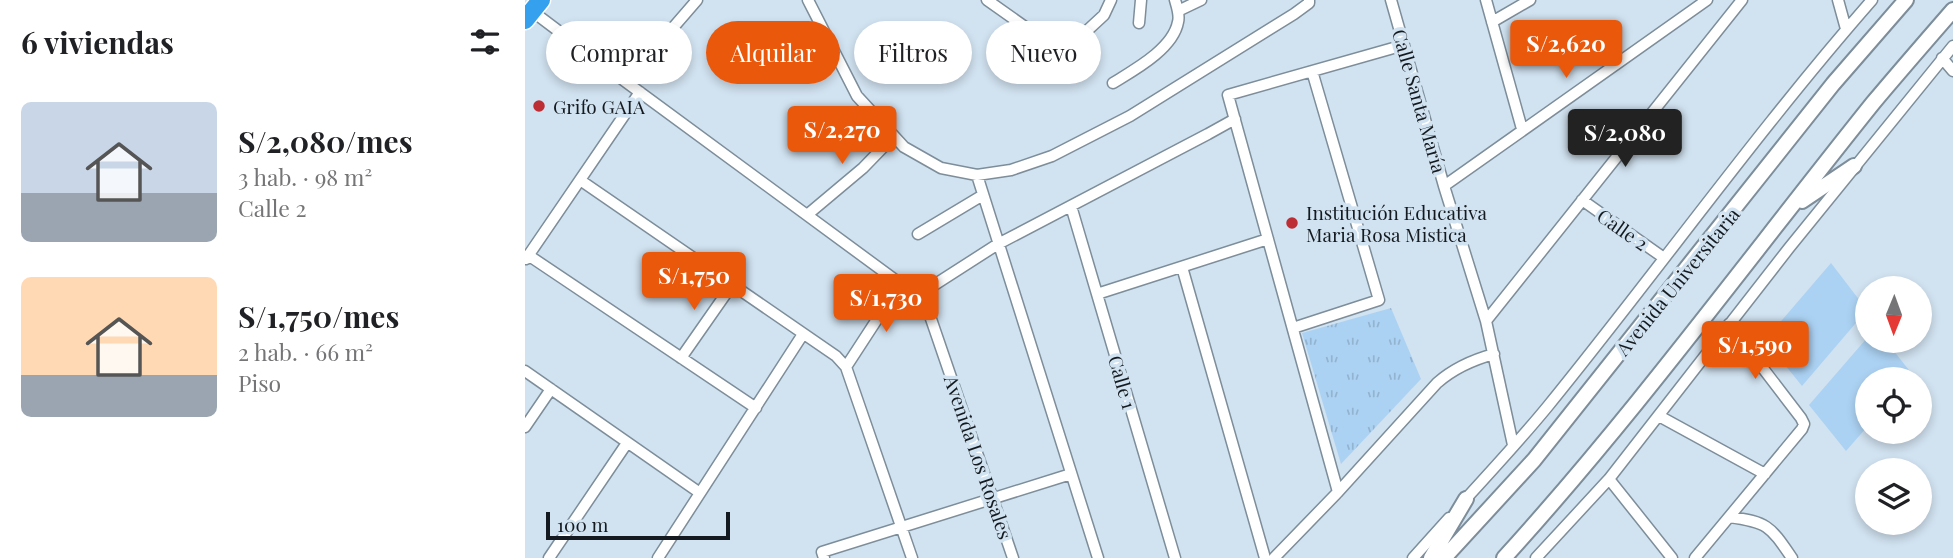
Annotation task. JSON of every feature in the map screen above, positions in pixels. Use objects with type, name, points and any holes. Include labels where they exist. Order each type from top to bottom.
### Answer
[{"type":"street","points":[[679,21],[697,0]]},
{"type":"street","points":[[808,0],[857,96],[904,147],[941,168],[977,175],[1011,170],[1052,156],[1130,116],[1294,14],[1309,3],[1309,0]]},
{"type":"street","points":[[987,0],[1045,41],[1064,51],[1104,15],[1111,0]]},
{"type":"street","points":[[1139,23],[1141,0]]},
{"type":"street","points":[[1113,83],[1150,59],[1173,36],[1179,21],[1175,0]]},
{"type":"street","points":[[1178,11],[1201,0]]},
{"type":"street","name":"Calle Santa María","points":[[1391,0],[1486,321],[1513,445]]},
{"type":"street","points":[[1486,0],[1523,129]]},
{"type":"street","points":[[1492,22],[1529,0]]},
{"type":"street","points":[[1444,186],[1707,0]]},
{"type":"street","points":[[1486,321],[1741,0]]},
{"type":"street","points":[[1838,0],[1846,29]]},
{"type":"street","points":[[1413,558],[1546,408],[1846,29],[1872,0]]},
{"type":"street","name":"Avenida Universitaria","points":[[1444,558],[1534,460],[1833,84],[1906,0]]},
{"type":"street","name":"Avenida Los Rosales","points":[[533,10],[547,21]]},
{"type":"street","points":[[1504,558],[1552,506],[1875,101],[1953,10]]},
{"type":"street","points":[[1338,492],[1228,95],[1404,45]]},
{"type":"street","points":[[1536,558],[1609,480],[1854,166],[1953,46]]},
{"type":"street","points":[[1942,58],[1953,71]]},
{"type":"street","points":[[1293,328],[1379,300],[1312,71]]},
{"type":"street","name":"Avenida Los Rosales","points":[[629,84],[917,296],[929,313],[1013,558]]},
{"type":"street","points":[[641,92],[527,258],[756,408]]},
{"type":"street","points":[[917,296],[998,244],[1235,119]]},
{"type":"street","points":[[807,215],[863,168],[894,136]]},
{"type":"street","points":[[1789,210],[1854,166]]},
{"type":"street","points":[[977,175],[1098,558]]},
{"type":"street","points":[[580,180],[836,356],[846,367],[912,558]]},
{"type":"street","points":[[918,234],[983,195]]},
{"type":"street","name":"Calle 2","points":[[1581,200],[1664,258]]},
{"type":"street","name":"Calle 1","points":[[1071,206],[1175,558]]},
{"type":"street","points":[[1097,294],[1268,239]]},
{"type":"street","points":[[1182,267],[1265,558]]},
{"type":"street","points":[[846,367],[900,284]]},
{"type":"street","points":[[681,358],[732,285]]},
{"type":"street","points":[[1695,558],[1804,424],[1729,324]]},
{"type":"street","points":[[658,558],[803,334]]},
{"type":"street","points":[[1274,558],[1437,383],[1464,364],[1494,354]]},
{"type":"street","points":[[525,371],[700,493]]},
{"type":"street","points":[[525,428],[551,389]]},
{"type":"street","points":[[1659,416],[1765,474]]},
{"type":"street","points":[[549,558],[628,443]]},
{"type":"street","points":[[824,558],[822,552],[1071,474]]},
{"type":"street","points":[[1609,480],[1672,558]]},
{"type":"street","points":[[1431,558],[1466,499]]},
{"type":"street","points":[[1729,517],[1754,521],[1773,531],[1792,558]]},
{"type":"green space","points":[[1831,263],[1855,294],[1855,324],[1802,386],[1765,340]]},
{"type":"green space","points":[[1391,308],[1421,379],[1341,464],[1302,333]]},
{"type":"green space","points":[[1855,352],[1855,354],[1896,354],[1906,367],[1855,367],[1855,441],[1846,451],[1809,405]]},
{"type":"place","name":"Grifo GAIA","points":[[539,106]]},
{"type":"place","name":"Institución Educativa Maria Rosa Mistica","points":[[1292,223]]}]
